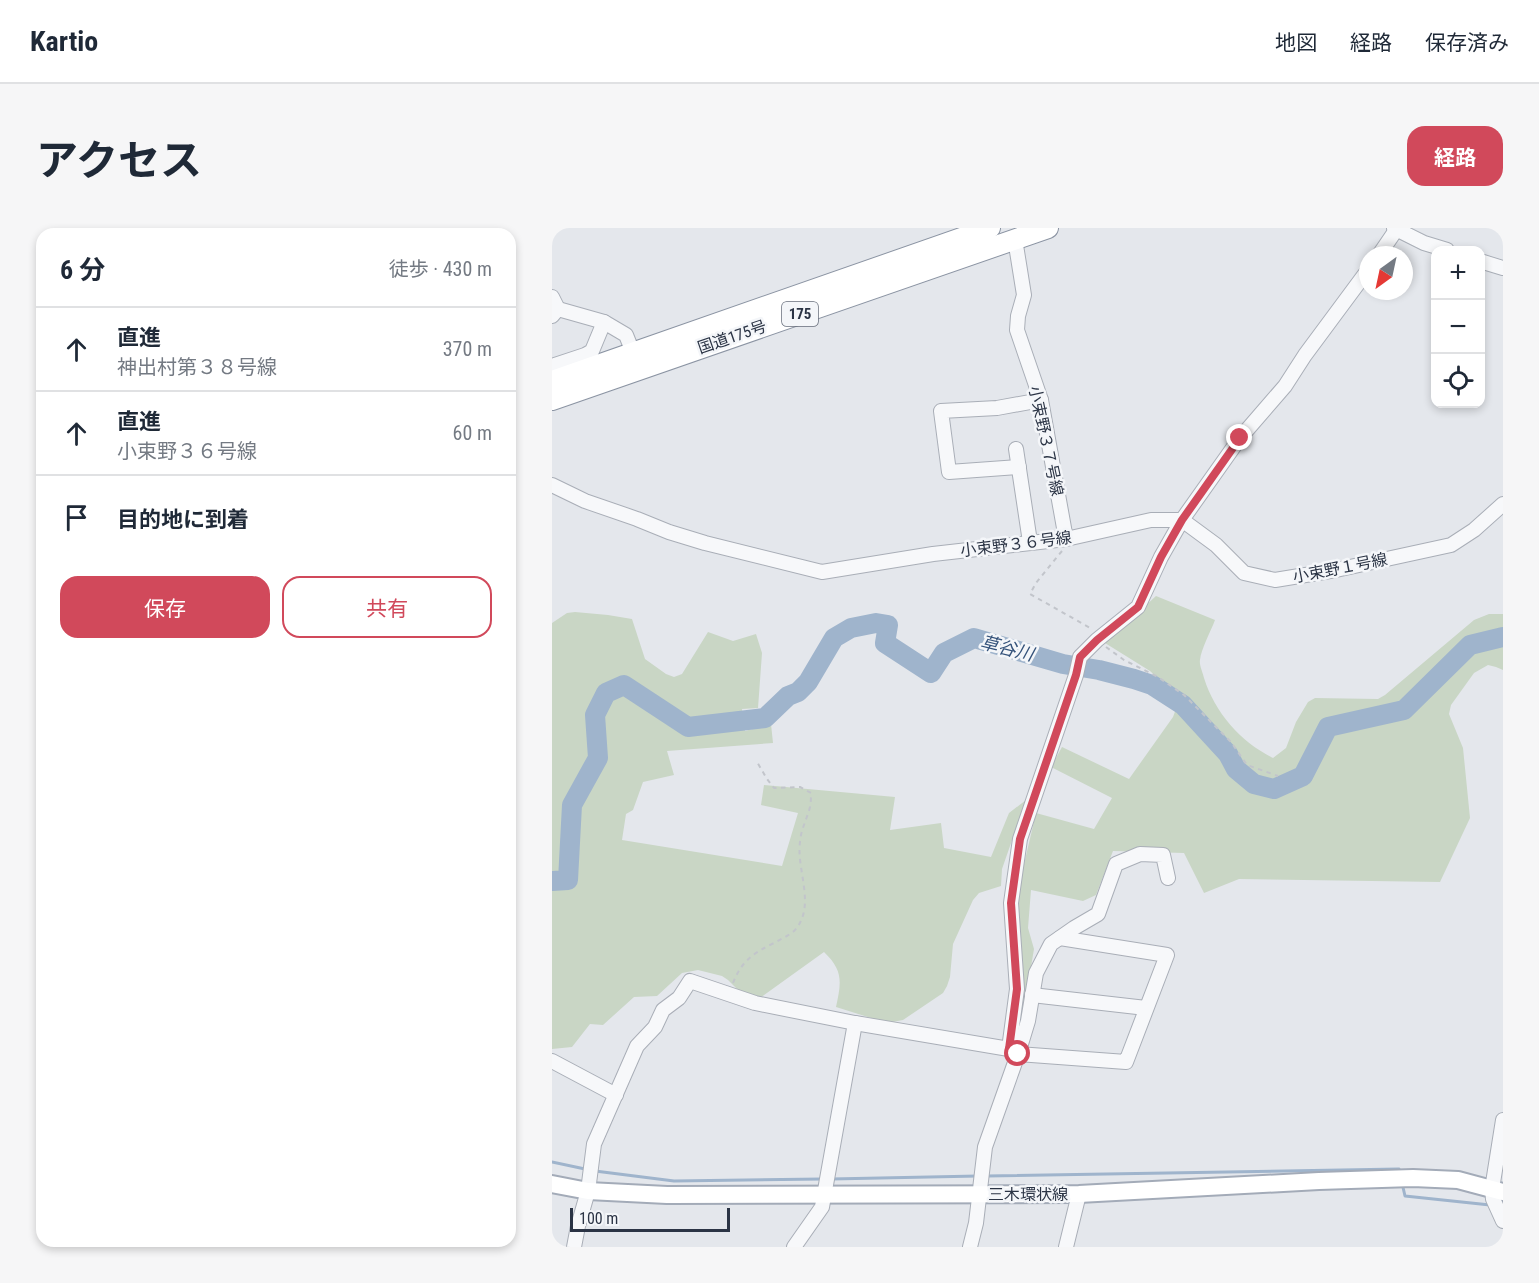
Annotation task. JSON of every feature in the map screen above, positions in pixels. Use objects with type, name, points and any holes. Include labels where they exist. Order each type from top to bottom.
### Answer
[{"type":"highway","name":"国道175号","points":[[552,381],[990,228]]},
{"type":"highway","name":"国道175号","points":[[552,400],[1048,228]]},
{"type":"main road","name":"三木環状線","points":[[552,1184],[588,1191],[667,1195],[1078,1194],[1413,1178],[1458,1180],[1497,1190]]},
{"type":"street","points":[[1385,246],[1395,229],[1434,246]]},
{"type":"street","name":"小束野３７号線","points":[[1015,239],[1024,295],[1017,330],[1041,400],[1070,538]]},
{"type":"street","points":[[1485,262],[1503,267]]},
{"type":"street","points":[[1014,1052],[1017,989],[1011,903],[1020,839],[1076,675],[1080,657],[1138,607],[1161,557],[1182,520],[1240,438],[1285,386],[1359,282]]},
{"type":"street","points":[[554,307],[604,322],[626,335],[640,370]]},
{"type":"street","points":[[552,366],[585,356],[592,351],[604,322]]},
{"type":"street","points":[[1019,467],[949,472],[941,411],[997,408],[1041,400]]},
{"type":"street","points":[[1016,449],[1030,542]]},
{"type":"street","name":"小束野３６号線","points":[[552,485],[585,501],[669,532],[822,572],[933,554],[1070,538],[1151,520],[1182,520]]},
{"type":"street","name":"小束野１号線","points":[[1182,520],[1216,545],[1244,573],[1275,580],[1336,570],[1451,545],[1474,530],[1503,504]]},
{"type":"street","points":[[970,1247],[981,1194],[985,1147],[1014,1052],[1028,1021],[1036,973],[1051,944],[1098,914],[1116,864],[1140,854],[1163,855],[1168,878]]},
{"type":"street","points":[[574,1247],[588,1191],[594,1144],[637,1046],[655,1027],[663,1010],[679,998],[690,981],[755,1003],[855,1023],[1014,1052],[1126,1062],[1167,955],[1060,938]]},
{"type":"street","points":[[1032,995],[1146,1008]]},
{"type":"street","points":[[794,1247],[822,1207],[855,1023]]},
{"type":"street","points":[[552,1061],[616,1095]]},
{"type":"street","points":[[1503,1120],[1497,1190],[1493,1199],[1503,1221]]},
{"type":"street","points":[[1066,1247],[1078,1194]]},
{"type":"path","points":[[1070,538],[1030,594],[1093,629],[1097,640],[1124,660],[1158,677],[1184,695],[1231,742],[1247,765],[1278,776]]},
{"type":"path","points":[[728,994],[737,972],[753,954],[788,936],[796,929],[804,910],[799,844],[802,827],[810,807],[811,793],[800,787],[774,788],[757,762]]},
{"type":"green space","points":[[1156,596],[1215,620],[1200,660],[1209,691],[1222,714],[1240,735],[1273,758],[1286,748],[1296,722],[1308,702],[1315,698],[1378,699],[1474,620],[1489,614],[1503,614],[1503,670],[1488,665],[1474,673],[1451,705],[1449,714],[1463,748],[1470,818],[1440,882],[1239,879],[1204,893],[1184,853],[1113,851],[1096,895],[1083,901],[1031,890],[1028,928],[1034,949],[1023,1014],[1017,1013],[1017,894],[1036,813],[1094,829],[1112,798],[1051,767],[1062,747],[1129,779],[1173,717],[1180,698],[1150,671],[1105,643]]},
{"type":"green space","points":[[567,613],[632,619],[645,659],[674,677],[682,674],[708,632],[733,641],[756,634],[762,653],[758,708],[742,709],[745,731],[771,724],[773,743],[667,751],[674,775],[643,782],[633,810],[626,814],[622,840],[782,866],[798,813],[761,805],[764,785],[895,797],[890,830],[941,823],[944,848],[991,857],[1009,813],[1026,800],[1002,869],[1001,886],[979,893],[973,900],[953,944],[950,977],[943,993],[903,1020],[887,1023],[836,1007],[840,984],[838,971],[824,952],[760,998],[744,996],[722,976],[698,970],[682,973],[657,996],[634,997],[603,1025],[590,1024],[572,1047],[552,1049],[552,623]]},
{"type":"waterway","name":"草谷川","points":[[552,881],[568,880],[572,805],[598,758],[595,715],[606,693],[624,685],[688,727],[765,718],[788,696],[798,692],[808,682],[834,638],[851,628],[876,623],[888,625],[885,643],[931,673],[944,653],[974,638],[1063,664],[1099,670],[1152,685],[1183,705],[1228,754],[1236,769],[1254,784],[1274,789],[1303,776],[1328,727],[1404,710],[1470,645],[1503,637]]},
{"type":"waterway","points":[[552,1162],[585,1169]]},
{"type":"waterway","points":[[987,1176],[1399,1169],[1400,1173]]},
{"type":"waterway","points":[[595,1171],[674,1181],[822,1179]]},
{"type":"waterway","points":[[831,1179],[978,1176]]},
{"type":"waterway","points":[[1402,1183],[1405,1196],[1490,1205]]},
{"type":"route","points":[[1018,1054],[1009,1049],[1017,989],[1011,903],[1020,839],[1076,675],[1080,657],[1138,607],[1161,557],[1182,520],[1240,438]]}]
